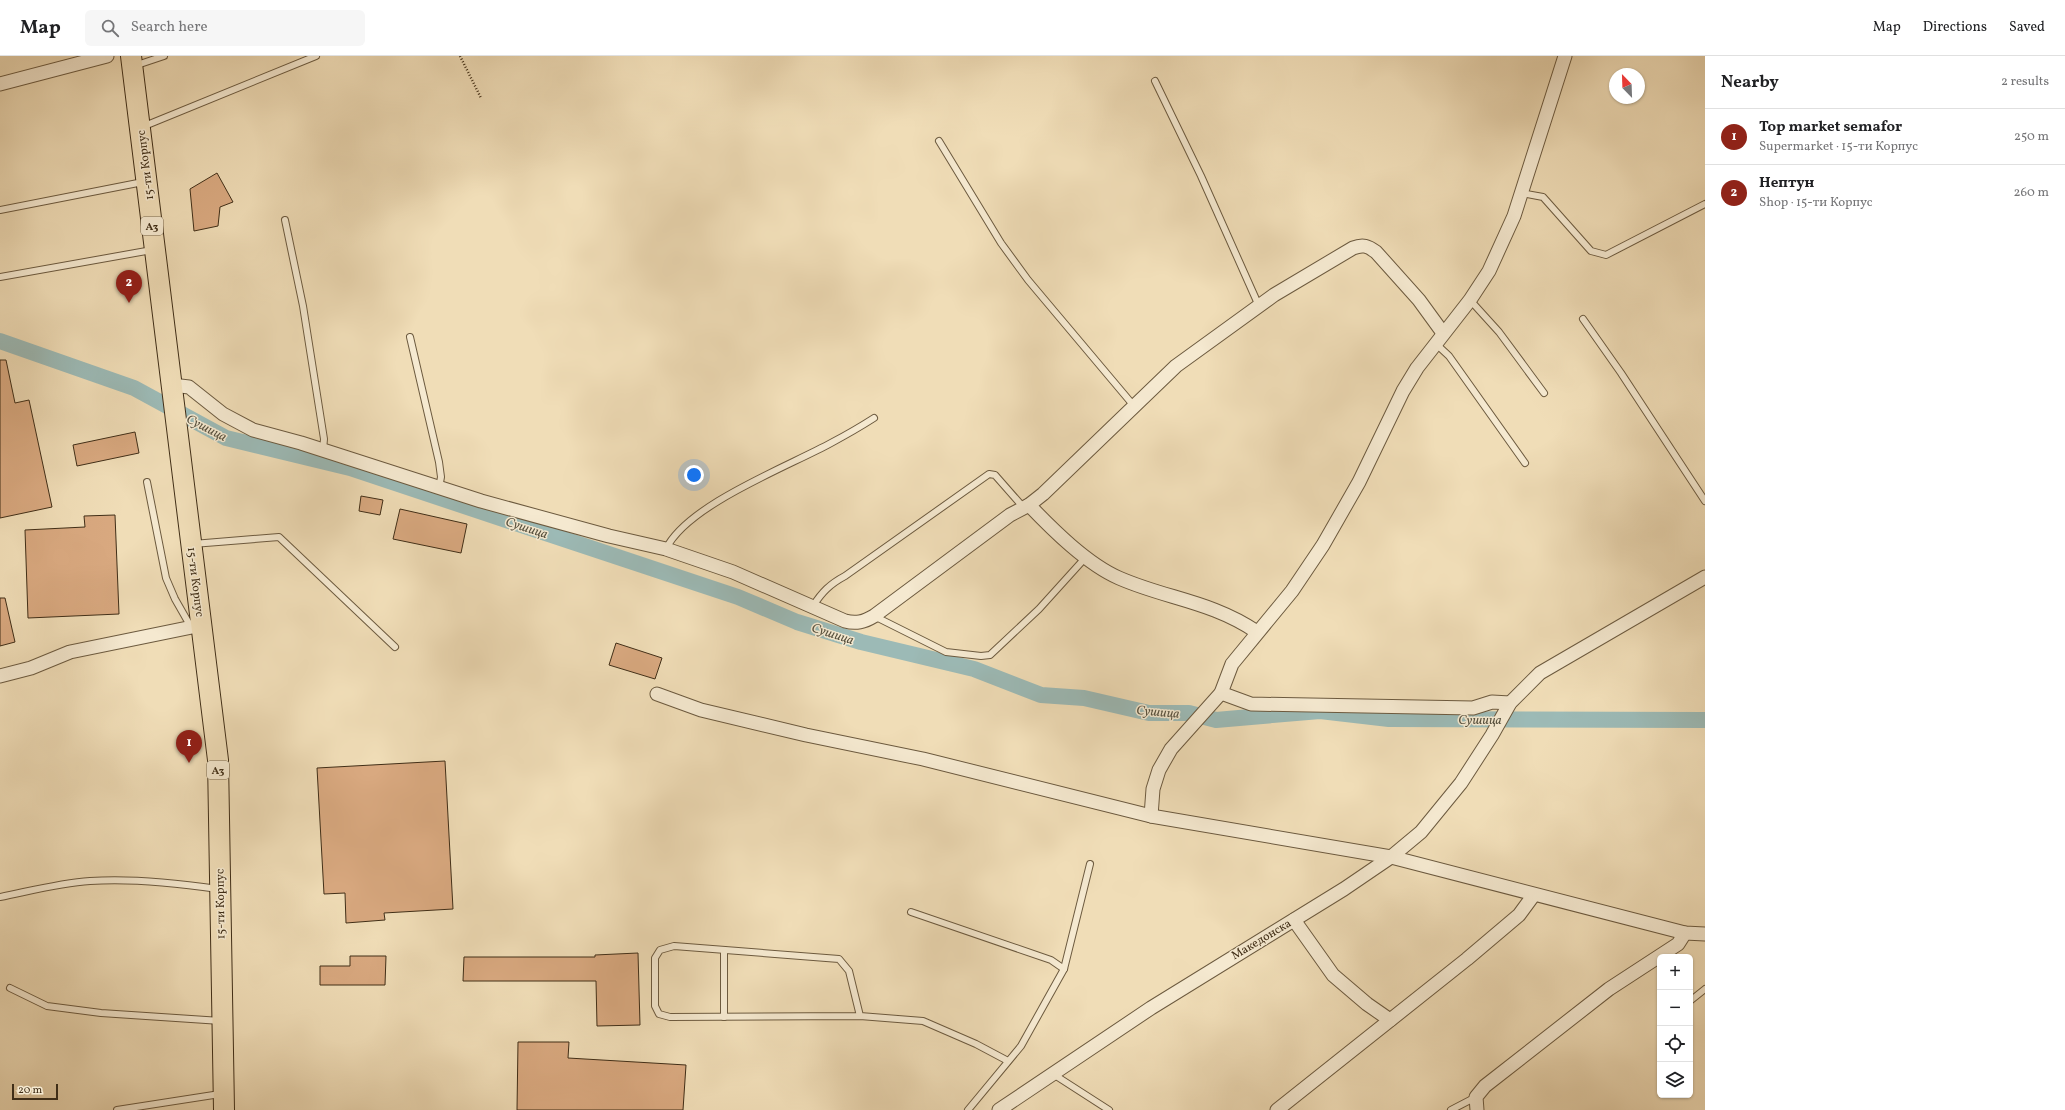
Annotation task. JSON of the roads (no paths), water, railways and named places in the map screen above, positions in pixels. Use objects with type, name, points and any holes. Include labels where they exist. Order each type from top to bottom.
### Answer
[{"type":"main road","name":"15-ти Корпус","points":[[132,61],[192,544],[197,626],[218,760],[224,1102]]},
{"type":"street","points":[[0,84],[107,56]]},
{"type":"street","points":[[1151,816],[1153,790],[1159,770],[1182,734],[1197,721],[1221,693],[1232,664],[1292,591],[1323,545],[1359,482],[1403,391],[1417,368],[1470,300],[1489,271],[1514,216],[1566,56]]},
{"type":"street","points":[[172,390],[189,387],[223,414],[253,430],[323,450],[439,488],[609,536],[666,549],[733,572],[851,622],[865,622],[1010,515],[1027,506],[1084,456],[1176,366],[1259,306],[1353,248],[1362,245],[1369,246],[1389,264],[1439,338]]},
{"type":"street","points":[[1027,506],[1086,557],[1116,577],[1142,588],[1214,609],[1241,621],[1257,632]]},
{"type":"street","name":"Македонска","points":[[999,1110],[1151,1008],[1344,889],[1391,857],[1420,832],[1461,783],[1492,735],[1510,703],[1540,673],[1705,577]]},
{"type":"street","points":[[0,676],[32,668],[70,652],[197,626]]},
{"type":"street","points":[[1221,693],[1251,704],[1473,708],[1492,702],[1510,703]]},
{"type":"street","points":[[657,694],[701,710],[806,735],[923,759],[1151,816],[1391,857],[1533,896],[1605,912],[1685,934],[1705,934]]},
{"type":"street","points":[[1277,1110],[1519,915],[1533,896]]},
{"type":"street","points":[[1294,920],[1333,975],[1366,1004],[1390,1020]]},
{"type":"street","points":[[1476,1104],[1485,1086],[1609,989],[1678,944],[1685,934]]},
{"type":"lane","points":[[132,61],[164,56]]},
{"type":"lane","points":[[140,127],[316,56]]},
{"type":"lane","points":[[1155,81],[1198,169],[1259,306]]},
{"type":"lane","points":[[939,140],[994,230],[1021,269],[1134,406]]},
{"type":"lane","points":[[0,210],[147,181]]},
{"type":"lane","points":[[1521,193],[1543,196],[1591,251],[1606,255],[1705,204]]},
{"type":"lane","points":[[285,220],[303,306],[324,439],[323,450]]},
{"type":"lane","points":[[0,277],[155,250]]},
{"type":"lane","points":[[1470,300],[1499,332],[1544,393]]},
{"type":"lane","points":[[1583,319],[1621,373],[1705,501]]},
{"type":"lane","points":[[410,337],[439,462],[441,477],[439,488]]},
{"type":"lane","points":[[1439,338],[1449,356],[1525,463]]},
{"type":"lane","points":[[666,549],[671,538],[698,515],[744,487],[832,443],[874,418]]},
{"type":"lane","points":[[813,606],[822,591],[830,584],[851,571],[989,474],[995,475],[1027,506]]},
{"type":"lane","points":[[147,482],[166,578],[175,599],[197,626]]},
{"type":"lane","points":[[192,544],[279,537],[395,647]]},
{"type":"lane","points":[[874,616],[946,652],[981,656],[990,654],[997,650],[1039,609],[1086,557]]},
{"type":"lane","points":[[968,1110],[1021,1046],[1064,969],[1090,864]]},
{"type":"lane","points":[[0,897],[90,881],[123,880],[194,885],[220,889]]},
{"type":"lane","points":[[911,912],[1051,960],[1064,969]]},
{"type":"lane","points":[[860,1016],[849,971],[839,959],[674,946],[660,950],[655,958],[655,1006],[660,1014],[670,1017],[860,1016],[923,1021],[976,1044],[1008,1061]]},
{"type":"lane","points":[[724,950],[724,1017]]},
{"type":"lane","points":[[10,988],[47,1006],[101,1013],[222,1021]]},
{"type":"lane","points":[[1693,999],[1705,989]]},
{"type":"lane","points":[[1053,1074],[1109,1110]]},
{"type":"lane","points":[[117,1110],[224,1102]]},
{"type":"lane","points":[[1451,1110],[1476,1104]]},
{"type":"waterway","name":"Сушица","points":[[0,341],[134,388],[226,438],[350,468],[738,597],[797,622],[861,642],[974,669],[1041,695],[1084,698],[1149,713],[1189,713],[1216,720],[1320,711],[1389,719],[1705,720]]},
{"type":"place","name":"Нептун","points":[[129,303]]},
{"type":"place","name":"Top market semafor","points":[[189,763]]}]
